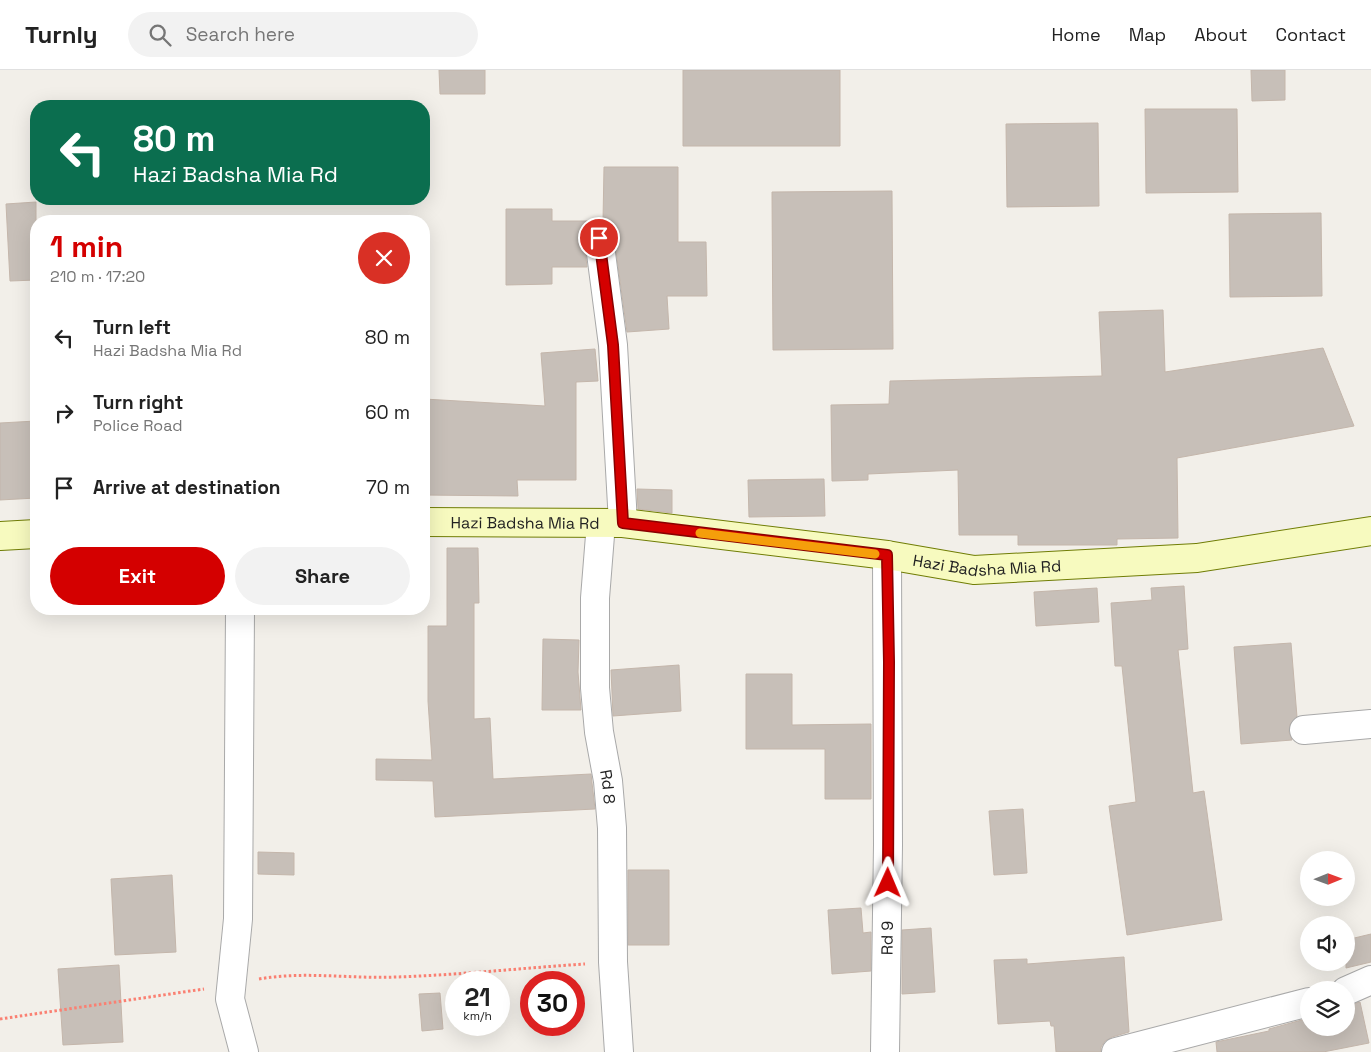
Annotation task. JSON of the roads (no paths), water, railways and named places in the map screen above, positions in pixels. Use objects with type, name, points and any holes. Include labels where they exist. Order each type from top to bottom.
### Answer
[{"type":"main road","name":"Hazi Badsha Mia Rd","points":[[430,522],[612,523],[887,555],[974,570],[1197,558],[1371,531]]},
{"type":"main road","points":[[0,536],[30,534]]},
{"type":"street","name":"Rd 8","points":[[599,238],[613,345],[612,523],[595,598],[595,688],[599,732],[608,781],[611,818],[613,962],[619,1052]]},
{"type":"street","name":"Rd 9","points":[[885,1052],[888,836],[887,555]]},
{"type":"street","points":[[240,615],[238,919],[230,998],[244,1052]]},
{"type":"street","points":[[1304,730],[1371,724]]},
{"type":"street","points":[[1355,987],[1371,980]]},
{"type":"street","points":[[1116,1052],[1300,1004]]}]
